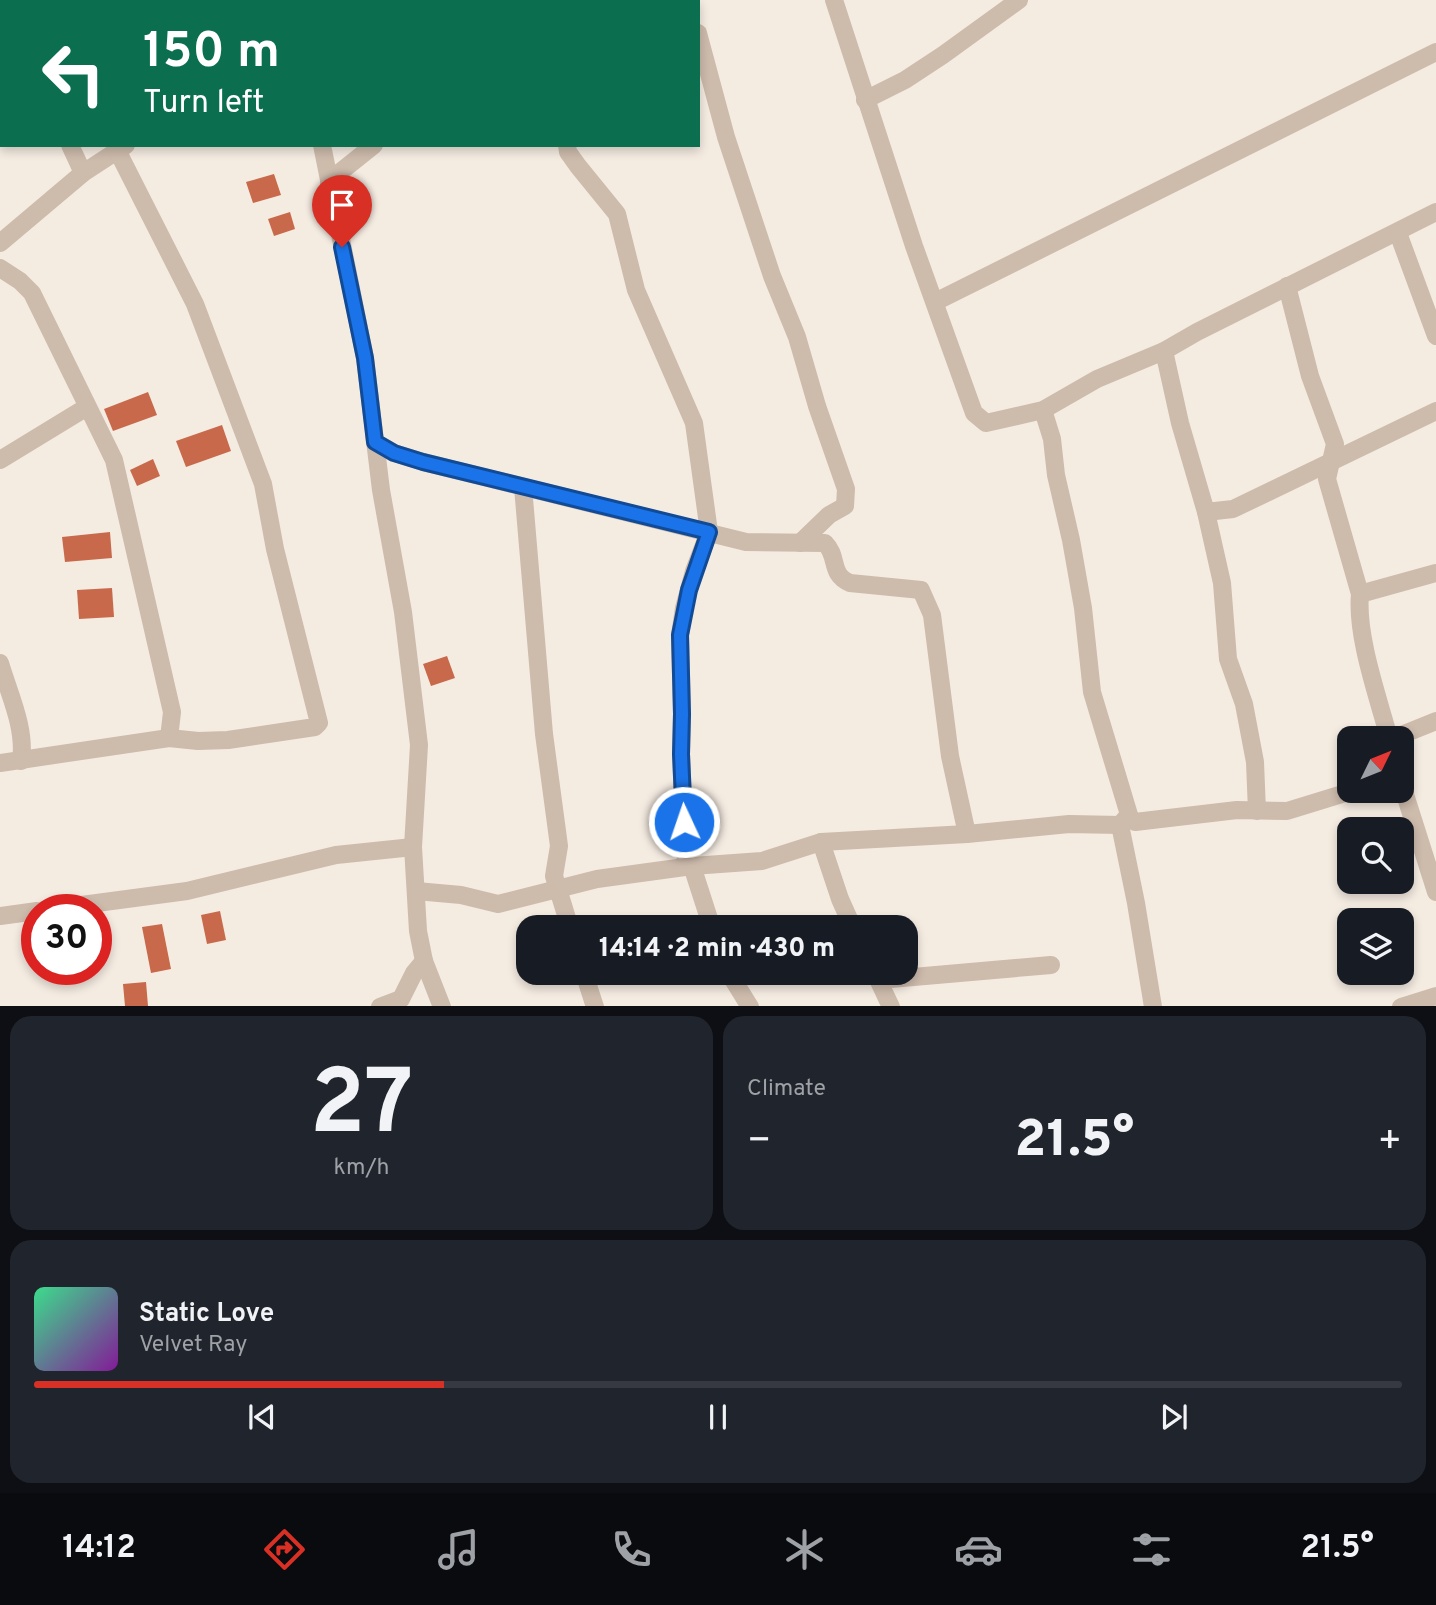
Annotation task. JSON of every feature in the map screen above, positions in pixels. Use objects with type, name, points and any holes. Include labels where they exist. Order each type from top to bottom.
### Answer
[{"type":"street","points":[[834,0],[865,100],[974,413],[986,423],[1043,410],[1097,379],[1164,351],[1436,212]]},
{"type":"street","points":[[865,100],[905,80],[1019,0]]},
{"type":"street","points":[[700,40],[735,163],[772,276],[797,337],[817,406],[846,489],[845,506],[828,515],[800,543]]},
{"type":"street","points":[[935,302],[1436,52]]},
{"type":"street","points":[[71,147],[83,173]]},
{"type":"street","points":[[322,147],[365,358],[381,490],[402,612],[419,745],[413,847],[418,931],[424,961],[442,1006]]},
{"type":"street","points":[[329,181],[372,147]]},
{"type":"street","points":[[567,147],[578,166],[617,214],[636,289],[694,423],[709,532],[694,572],[680,635],[681,754],[689,866],[707,915]]},
{"type":"street","points":[[0,243],[83,173],[122,148],[195,304],[263,484],[275,549],[319,723],[316,727],[228,740],[169,738],[0,762]]},
{"type":"street","points":[[1398,233],[1436,336]]},
{"type":"street","points":[[0,268],[33,293],[114,460],[172,712],[169,738]]},
{"type":"street","points":[[1287,286],[1310,376],[1335,444],[1327,479],[1360,594],[1359,607],[1367,657],[1386,726]]},
{"type":"street","points":[[1164,351],[1180,424],[1206,512],[1222,583],[1228,659],[1244,704],[1255,762],[1257,810]]},
{"type":"street","points":[[0,460],[87,407]]},
{"type":"street","points":[[1043,410],[1052,439],[1056,475],[1074,554],[1092,692],[1124,820],[1153,1006]]},
{"type":"street","points":[[1206,512],[1233,509],[1436,411]]},
{"type":"street","points":[[375,442],[394,453],[423,462],[746,542],[825,543],[833,555],[837,574],[841,579],[850,583],[916,588],[924,594],[932,615],[950,756],[967,834]]},
{"type":"street","points":[[523,487],[544,734],[559,846],[554,876],[566,915]]},
{"type":"street","points":[[1360,594],[1436,573]]},
{"type":"street","points":[[0,663],[21,732],[21,761]]},
{"type":"street","points":[[1414,730],[1436,721]]},
{"type":"street","points":[[416,891],[461,895],[498,904],[597,879],[689,866],[762,862],[821,842],[967,834],[1124,820],[1135,822],[1237,810],[1287,811],[1337,796]]},
{"type":"street","points":[[1408,803],[1433,871],[1436,892]]},
{"type":"street","points":[[821,842],[847,915]]},
{"type":"street","points":[[112,901],[187,891],[336,855],[413,847]]},
{"type":"street","points":[[0,916],[21,913]]},
{"type":"street","points":[[380,1006],[401,999],[414,973],[424,961]]},
{"type":"street","points":[[918,974],[1051,965]]},
{"type":"street","points":[[588,985],[595,1006]]},
{"type":"street","points":[[737,985],[750,1006]]},
{"type":"street","points":[[881,985],[891,1006]]},
{"type":"street","points":[[1401,1006],[1436,996]]},
{"type":"building","points":[[274,174],[281,195],[253,203],[246,182]]},
{"type":"building","points":[[290,212],[295,229],[274,236],[268,219]]},
{"type":"building","points":[[148,392],[157,415],[113,431],[104,409]]},
{"type":"building","points":[[222,425],[231,451],[186,467],[176,441]]},
{"type":"building","points":[[153,459],[160,476],[137,486],[130,470]]},
{"type":"building","points":[[110,532],[112,558],[65,562],[62,537]]},
{"type":"building","points":[[112,588],[114,617],[79,619],[77,590]]},
{"type":"building","points":[[447,656],[455,678],[431,686],[423,664]]},
{"type":"building","points":[[220,911],[226,940],[207,944],[201,915]]},
{"type":"building","points":[[162,924],[171,969],[151,973],[142,927]]},
{"type":"building","points":[[146,982],[148,1006],[125,1006],[123,984]]},
{"type":"route","points":[[342,247],[365,358],[375,442],[394,453],[423,462],[709,532],[694,572],[680,635],[684,822]]}]
